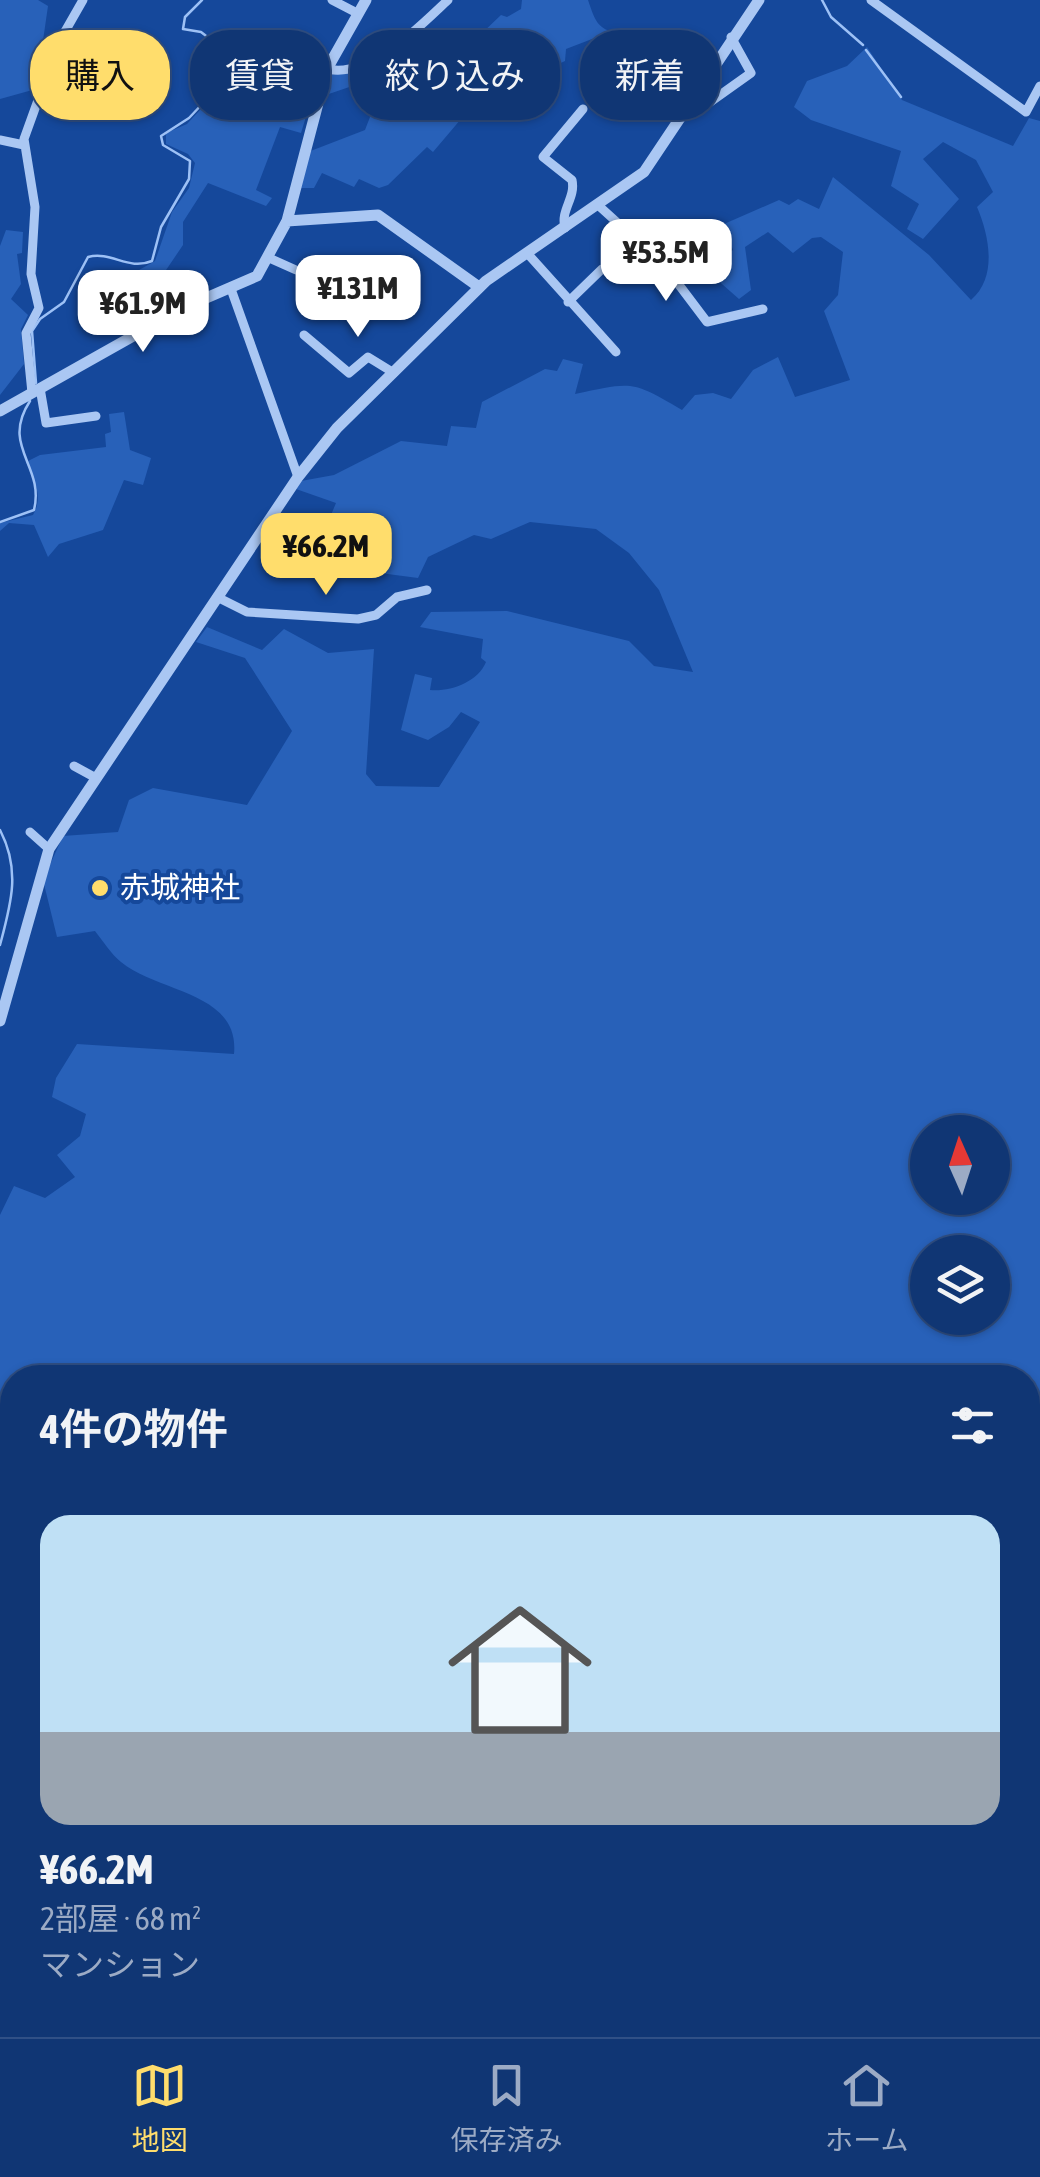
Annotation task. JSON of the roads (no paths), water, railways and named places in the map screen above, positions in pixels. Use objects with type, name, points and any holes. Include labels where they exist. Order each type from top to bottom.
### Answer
[{"type":"street","points":[[83,0],[59,42],[24,145],[35,207],[30,262],[39,308],[26,333],[36,390],[49,424],[96,416]]},
{"type":"street","points":[[332,0],[357,13]]},
{"type":"street","points":[[330,63],[366,0]]},
{"type":"street","points":[[330,69],[339,70],[387,53],[448,0]]},
{"type":"street","points":[[720,55],[759,0]]},
{"type":"street","points":[[872,0],[1026,112],[1040,86]]},
{"type":"street","points":[[720,95],[751,72],[731,37]]},
{"type":"street","points":[[566,228],[564,215],[574,195],[572,180],[543,156],[580,113]]},
{"type":"street","points":[[0,411],[194,303],[257,276],[287,220],[313,120]]},
{"type":"street","points":[[0,1021],[49,849],[298,477],[329,436],[479,287],[599,206],[650,166],[680,120]]},
{"type":"street","points":[[0,140],[24,145]]},
{"type":"street","points":[[599,206],[664,265],[706,322],[763,310]]},
{"type":"street","points":[[287,220],[378,214],[479,287]]},
{"type":"street","points":[[526,253],[616,352]]},
{"type":"street","points":[[269,258],[296,270]]},
{"type":"street","points":[[568,302],[602,269]]},
{"type":"street","points":[[231,289],[298,477]]},
{"type":"street","points":[[304,335],[349,373],[368,357],[394,374]]},
{"type":"street","points":[[218,598],[247,612],[358,619],[376,616],[397,597],[428,590]]},
{"type":"street","points":[[74,766],[96,778]]},
{"type":"street","points":[[30,832],[49,849]]},
{"type":"waterway","points":[[36,383],[32,331],[40,319],[64,302],[88,257],[105,256],[135,264],[152,261],[161,227],[189,179],[190,161],[163,145],[161,136],[189,118],[223,82],[214,42],[201,32],[183,29],[185,17],[202,0]]},
{"type":"waterway","points":[[822,0],[831,17],[863,45]]},
{"type":"waterway","points":[[866,50],[901,97]]},
{"type":"waterway","points":[[0,522],[34,510],[34,480],[20,431],[30,401]]},
{"type":"waterway","points":[[0,830],[12,873],[0,945]]},
{"type":"place","name":"赤城神社","points":[[100,888]]}]
